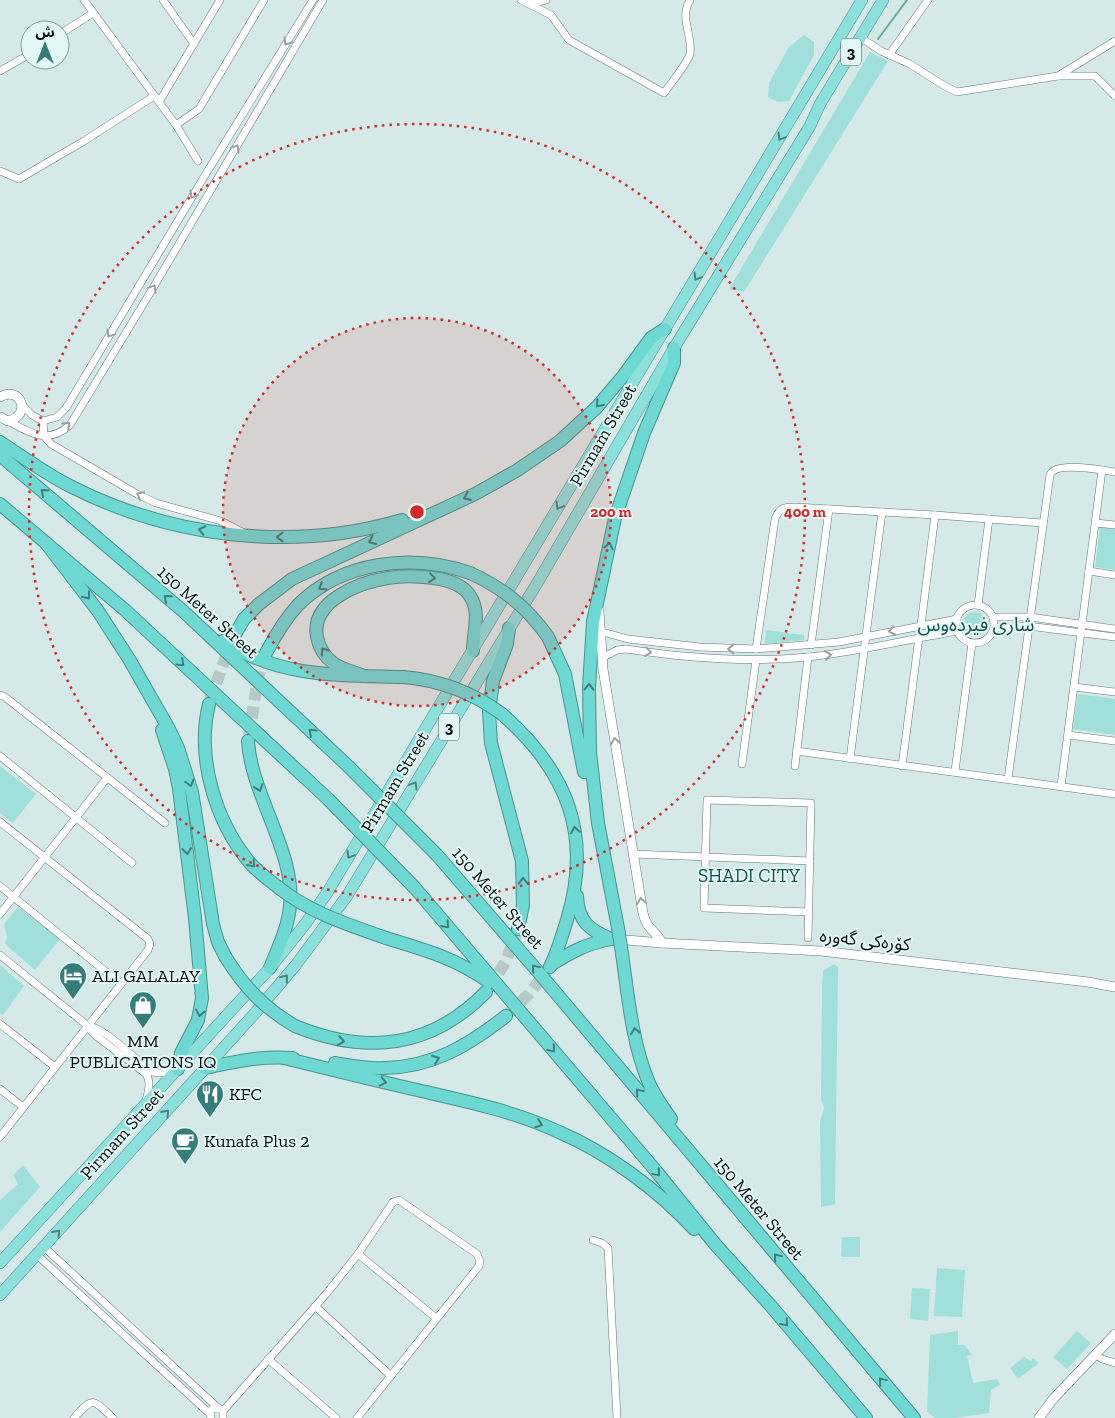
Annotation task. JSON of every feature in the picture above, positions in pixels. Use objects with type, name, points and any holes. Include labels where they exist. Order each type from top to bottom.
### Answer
[{"type":"highway","name":"Pirmam Street","points":[[0,1263],[270,968],[327,893],[862,0]]},
{"type":"highway","name":"3","points":[[860,37],[882,0]]},
{"type":"highway","name":"Pirmam Street","points":[[0,1295],[276,989],[346,896],[539,580],[674,348],[810,126],[820,104],[860,37]]},
{"type":"highway","points":[[234,636],[244,619],[258,604],[292,578],[475,494],[516,471],[560,441],[597,407],[624,375],[651,338],[666,329]]},
{"type":"highway","points":[[674,348],[674,363],[644,433],[615,518],[593,622],[588,710],[592,779],[614,934],[621,947],[636,1042],[650,1085],[691,1153]]},
{"type":"highway","points":[[0,442],[69,486],[116,506],[161,521],[212,532],[251,536],[318,536],[349,532],[400,520],[448,505]]},
{"type":"highway","name":"150 Meter Street","points":[[0,454],[183,611],[348,766],[437,855],[914,1418]]},
{"type":"highway","points":[[0,504],[125,610],[328,799],[414,888],[656,1171],[715,1244],[770,1305],[866,1418]]},
{"type":"highway","points":[[46,543],[98,611],[129,659],[175,741],[190,785],[199,828],[209,906],[215,933],[224,956],[241,981],[256,998],[272,1012],[295,1026],[318,1035],[342,1041],[368,1044],[389,1043],[408,1039],[439,1027],[465,1011],[486,992]]},
{"type":"highway","points":[[266,652],[282,625],[299,605],[317,590],[349,574],[385,564],[419,562],[457,568],[493,583],[514,598],[532,616],[548,637],[565,674],[586,780],[598,823]]},
{"type":"highway","points":[[364,676],[333,663],[318,643],[317,625],[320,614],[337,597],[365,584],[388,578],[407,576],[432,578],[451,582],[462,587],[470,594],[475,604],[477,617],[473,638],[473,651]]},
{"type":"highway","points":[[183,611],[235,649],[268,664],[300,671],[429,680],[456,688],[486,702],[520,730],[544,757],[565,799],[574,827],[577,847],[579,912],[583,920],[594,931],[614,934]]},
{"type":"highway","points":[[509,628],[507,644],[492,681],[489,712],[491,743],[522,861],[523,905],[518,929]]},
{"type":"highway","points":[[153,702],[170,751],[179,789],[195,918],[202,998],[198,1020],[181,1053],[177,1070]]},
{"type":"highway","points":[[209,704],[205,726],[206,758],[218,806],[228,829],[242,852],[255,868],[279,888],[319,913],[386,938],[438,953],[473,972],[506,995]]},
{"type":"highway","points":[[248,741],[254,771],[280,848],[290,890],[287,924],[270,968]]},
{"type":"highway","points":[[577,883],[564,932],[551,965],[576,949],[614,934]]},
{"type":"highway","points":[[205,1068],[252,1058],[284,1058],[371,1068],[397,1068],[421,1064],[462,1048],[506,1016]]},
{"type":"highway","points":[[284,1058],[516,1115],[559,1131],[579,1141],[598,1152],[660,1196],[770,1305]]},
{"type":"street","points":[[84,0],[176,125],[198,161]]},
{"type":"street","points":[[163,0],[194,44]]},
{"type":"street","points":[[0,171],[19,179],[156,99],[194,44],[220,0]]},
{"type":"street","points":[[176,125],[199,109],[264,0]]},
{"type":"street","points":[[0,389],[19,399],[32,415],[43,421],[57,417],[66,408],[207,172],[313,0]]},
{"type":"street","points":[[4,419],[27,431],[44,436],[59,433],[70,425],[324,0]]},
{"type":"street","points":[[523,1],[539,2],[546,0]]},
{"type":"street","points":[[523,1],[551,15],[569,40],[664,93],[689,56],[690,47],[685,12],[690,0]]},
{"type":"street","points":[[889,55],[928,0]]},
{"type":"street","points":[[70,28],[93,13]]},
{"type":"street","points":[[860,37],[957,92],[1058,76],[1095,76],[1115,96]]},
{"type":"street","points":[[1058,76],[1115,41]]},
{"type":"street","points":[[0,71],[20,60]]},
{"type":"street","points":[[276,60],[285,66]]},
{"type":"street","points":[[207,172],[217,180]]},
{"type":"street","points":[[0,397],[10,394]]},
{"type":"street","points":[[4,419],[18,416],[22,405]]},
{"type":"street","points":[[0,427],[4,419]]},
{"type":"street","points":[[43,421],[44,436],[51,444],[137,494],[172,509],[221,521],[251,536]]},
{"type":"street","points":[[1008,779],[1051,471],[1057,468],[1074,468],[1115,472]]},
{"type":"street","points":[[1061,786],[1102,470]]},
{"type":"street","points":[[756,649],[777,513],[781,509],[787,507],[829,509],[1043,523]]},
{"type":"street","points":[[811,645],[829,509]]},
{"type":"street","points":[[850,759],[882,512]]},
{"type":"street","points":[[921,625],[935,515]]},
{"type":"street","points":[[978,605],[989,519]]},
{"type":"street","points":[[1096,523],[1115,525]]},
{"type":"street","points":[[1089,571],[1115,575]]},
{"type":"street","points":[[599,594],[602,658],[645,921],[662,943]]},
{"type":"street","points":[[978,605],[989,611],[993,618],[994,628],[991,635],[981,642],[972,643],[963,638],[958,631],[958,618],[966,608],[978,605]]},
{"type":"street","points":[[600,631],[628,639],[700,648],[756,649],[811,645],[866,637],[958,618]]},
{"type":"street","points":[[993,618],[1030,618],[1082,628],[1115,637]]},
{"type":"street","points":[[994,628],[1028,626],[1115,629]]},
{"type":"street","points":[[602,658],[617,650],[626,649],[706,659],[808,658],[958,631]]},
{"type":"street","points":[[902,766],[919,637]]},
{"type":"street","points":[[955,772],[972,643]]},
{"type":"street","points":[[794,766],[808,658]]},
{"type":"street","points":[[742,764],[756,660]]},
{"type":"street","points":[[1074,687],[1115,692]]},
{"type":"street","points":[[0,695],[165,823]]},
{"type":"street","points":[[1068,735],[1115,741]]},
{"type":"street","points":[[796,752],[1115,794]]},
{"type":"street","points":[[0,756],[132,863]]},
{"type":"street","points":[[0,914],[107,778]]},
{"type":"street","points":[[808,938],[809,912],[811,803],[708,800],[704,908],[809,912]]},
{"type":"street","points":[[0,822],[149,940],[150,948],[0,1137]]},
{"type":"street","points":[[633,854],[810,861]]},
{"type":"street","points":[[0,886],[122,984]]},
{"type":"street","name":"کۆرەکی گەورە","points":[[614,934],[662,943],[821,952],[1088,982],[1115,987]]},
{"type":"street","points":[[0,955],[147,1076],[149,1084],[145,1106]]},
{"type":"street","points":[[0,1024],[55,1068]]},
{"type":"street","points":[[88,1026],[95,1026],[107,1034],[152,1072],[160,1073],[177,1070]]},
{"type":"street","points":[[0,1089],[23,1107]]},
{"type":"street","points":[[221,1412],[315,1306],[358,1254],[392,1204],[399,1200],[478,1254],[480,1259],[479,1266],[356,1418]]},
{"type":"street","points":[[593,1240],[602,1243],[608,1248],[617,1418]]},
{"type":"street","points":[[40,1251],[129,1325],[221,1412]]},
{"type":"street","points":[[40,1251],[134,1345],[210,1416],[213,1408],[221,1412]]},
{"type":"street","points":[[358,1254],[436,1318]]},
{"type":"street","points":[[315,1306],[391,1376]]},
{"type":"street","points":[[122,1333],[129,1325]]},
{"type":"street","points":[[1039,1418],[1054,1398],[1115,1334]]},
{"type":"street","points":[[134,1345],[142,1337]]},
{"type":"street","points":[[1095,1354],[1102,1359],[1115,1363]]},
{"type":"street","points":[[268,1359],[336,1418]]},
{"type":"street","points":[[74,1418],[92,1401],[97,1403],[113,1418]]},
{"type":"shaded area","points":[[804,35],[814,42],[814,55],[789,101],[778,102],[768,97],[769,83],[789,47]]},
{"type":"shaded area","points":[[870,52],[888,61],[744,292],[729,289]]},
{"type":"shaded area","points":[[1100,527],[1115,529],[1115,570],[1095,567]]},
{"type":"shaded area","points":[[975,612],[983,616],[987,624],[983,632],[975,636],[967,632],[963,624],[967,616]]},
{"type":"shaded area","points":[[766,630],[804,635],[804,640],[765,644]]},
{"type":"shaded area","points":[[1078,694],[1115,699],[1115,735],[1073,729]]},
{"type":"shaded area","points":[[0,766],[36,794],[13,823],[0,813]]},
{"type":"shaded area","points":[[18,907],[60,939],[35,970],[5,944],[7,937],[4,924]]},
{"type":"shaded area","points":[[834,964],[838,967],[835,1204],[821,1207],[820,1122],[824,1108],[821,1099],[822,985],[823,971]]},
{"type":"shaded area","points":[[0,965],[24,986],[3,1015],[0,1013]]},
{"type":"shaded area","points":[[23,1165],[40,1187],[0,1232],[0,1200],[18,1184],[13,1175]]},
{"type":"shaded area","points":[[842,1237],[860,1237],[860,1257],[841,1257]]},
{"type":"shaded area","points":[[937,1268],[965,1270],[962,1317],[934,1316]]},
{"type":"shaded area","points":[[912,1288],[930,1289],[928,1321],[910,1319]]},
{"type":"shaded area","points":[[958,1331],[958,1345],[965,1345],[972,1355],[967,1356],[973,1383],[997,1379],[1000,1385],[991,1390],[989,1413],[953,1418],[935,1418],[927,1411],[930,1335]]},
{"type":"shaded area","points":[[1077,1331],[1091,1343],[1067,1369],[1053,1357]]},
{"type":"shaded area","points":[[1024,1357],[1031,1361],[1033,1358],[1039,1363],[1018,1379],[1010,1368]]},
{"type":"waterway","points":[[878,39],[907,0]]},
{"type":"tunnel","points":[[210,700],[231,643]]},
{"type":"tunnel","points":[[249,736],[258,678],[266,653]]},
{"type":"tunnel","points":[[489,988],[506,961],[518,929]]},
{"type":"tunnel","points":[[508,1014],[529,994],[548,970]]},
{"type":"place","name":"ALI GALALAY","points":[[73,1000]]},
{"type":"place","name":"MM PUBLICATIONS IQ","points":[[143,1029]]},
{"type":"place","name":"KFC","points":[[210,1118]]},
{"type":"place","name":"Kunafa Plus 2","points":[[185,1165]]},
{"type":"district","name":"شاری فیردەوس","points":[[976,624]]},
{"type":"district","name":"SHADI CITY","points":[[749,875]]}]
